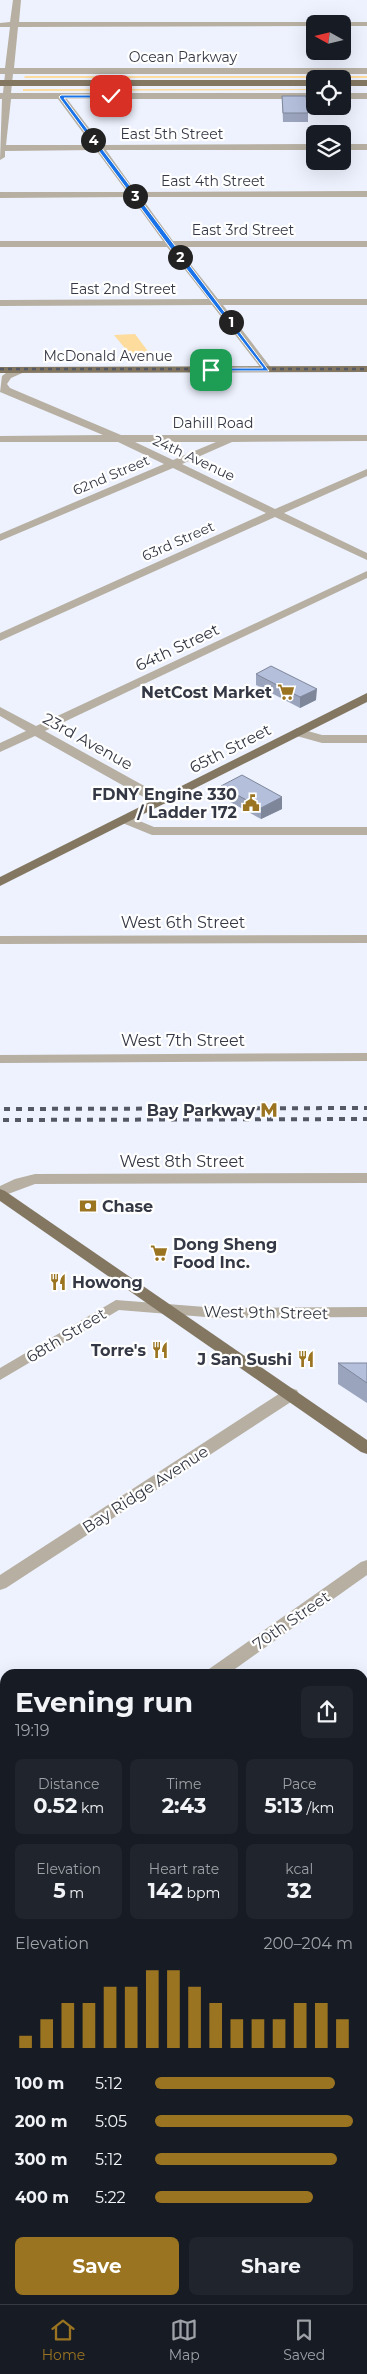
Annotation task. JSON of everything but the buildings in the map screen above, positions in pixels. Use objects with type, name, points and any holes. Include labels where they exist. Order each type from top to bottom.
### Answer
[{"type":"main road","name":"Ocean Parkway","points":[[4,83],[306,83]]},
{"type":"main road","points":[[351,83],[367,83]]},
{"type":"main road","name":"McDonald Avenue","points":[[0,370],[367,369]]},
{"type":"main road","name":"65th Street","points":[[0,882],[367,697]]},
{"type":"main road","points":[[0,1193],[367,1448]]},
{"type":"street","points":[[0,151],[5,71],[17,0]]},
{"type":"street","points":[[0,25],[306,24]]},
{"type":"street","points":[[351,24],[367,24]]},
{"type":"street","name":"Ocean Parkway","points":[[5,71],[367,71]]},
{"type":"street","points":[[3,96],[306,96]]},
{"type":"street","points":[[61,96],[170,244],[267,370]]},
{"type":"street","points":[[351,96],[367,96]]},
{"type":"street","name":"East 5th Street","points":[[0,151],[99,148],[306,147]]},
{"type":"street","points":[[351,147],[367,147]]},
{"type":"street","name":"East 4th Street","points":[[0,194],[367,194]]},
{"type":"street","name":"East 3rd Street","points":[[0,244],[367,244]]},
{"type":"street","name":"East 2nd Street","points":[[0,303],[367,302]]},
{"type":"street","name":"24th Avenue","points":[[24,370],[11,373],[4,378],[3,389],[118,438],[367,557]]},
{"type":"street","name":"Dahill Road","points":[[2,442],[118,438],[367,438]]},
{"type":"street","name":"62nd Street","points":[[0,538],[233,438]]},
{"type":"street","name":"63rd Street","points":[[0,637],[367,472]]},
{"type":"street","name":"64th Street","points":[[0,748],[367,574]]},
{"type":"street","name":"23rd Avenue","points":[[0,711],[161,801]]},
{"type":"street","points":[[296,732],[322,739],[367,739]]},
{"type":"street","points":[[125,819],[152,832],[367,831]]},
{"type":"street","name":"West 6th Street","points":[[0,940],[367,939]]},
{"type":"street","name":"West 7th Street","points":[[0,1058],[367,1057]]},
{"type":"street","name":"West 8th Street","points":[[0,1193],[20,1182],[35,1179],[367,1178]]},
{"type":"street","name":"68th Street","points":[[0,1375],[116,1305],[166,1308]]},
{"type":"street","name":"West 9th Street","points":[[166,1308],[218,1313],[367,1312]]},
{"type":"street","name":"Bay Ridge Avenue","points":[[0,1584],[290,1394]]},
{"type":"street","name":"70th Street","points":[[222,1669],[367,1566]]},
{"type":"shaded area","points":[[25,76],[306,76],[306,78],[24,78]]},
{"type":"shaded area","points":[[351,76],[367,76],[367,78],[351,78]]},
{"type":"shaded area","points":[[23,89],[306,89],[306,90],[23,91]]},
{"type":"shaded area","points":[[135,334],[153,358],[132,357],[114,335]]},
{"type":"railway","points":[[0,369],[367,369]]},
{"type":"railway","points":[[4,1109],[367,1108]]},
{"type":"railway","points":[[3,1120],[367,1119]]},
{"type":"place","name":"NetCost Market","points":[[286,692]]},
{"type":"place","name":"FDNY Engine 330 / Ladder 172","points":[[251,803]]},
{"type":"place","name":"Bay Parkway","points":[[269,1110]]},
{"type":"place","name":"Chase","points":[[88,1206]]},
{"type":"place","name":"Dong Sheng Food Inc.","points":[[159,1253]]},
{"type":"place","name":"Howong","points":[[58,1282]]},
{"type":"place","name":"Torre's","points":[[160,1350]]},
{"type":"place","name":"J San Sushi","points":[[306,1359]]},
{"type":"route","points":[[111,96],[61,96],[173,248],[267,370],[211,370]]}]
